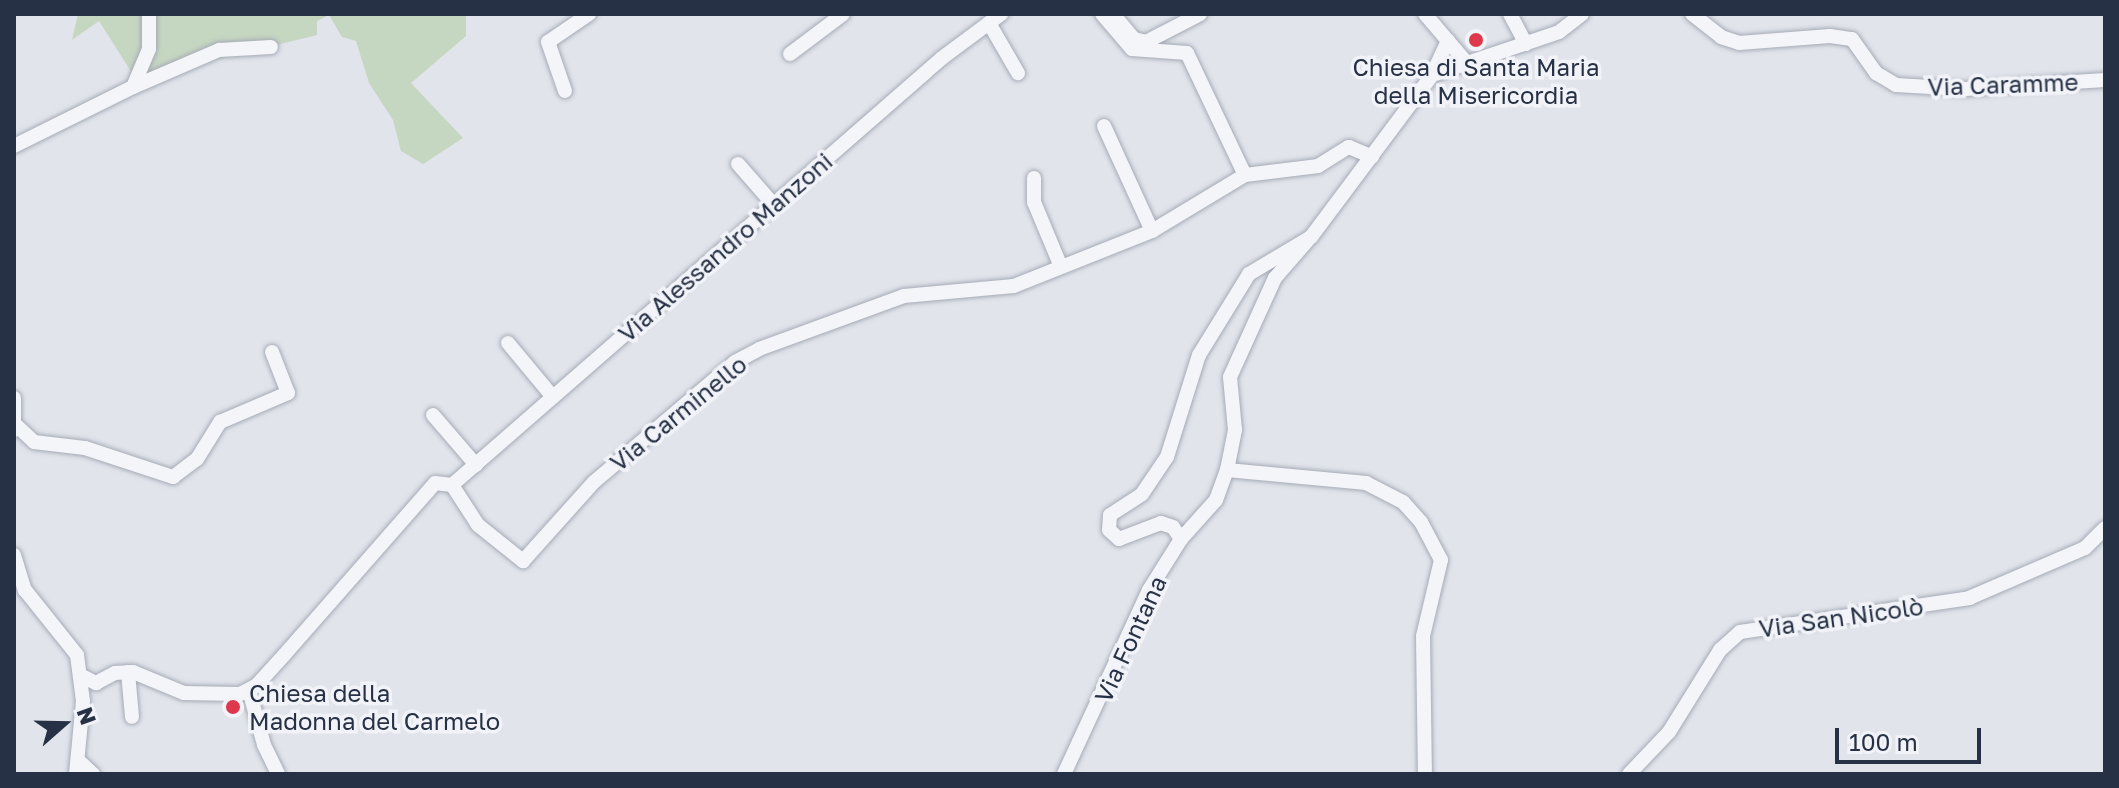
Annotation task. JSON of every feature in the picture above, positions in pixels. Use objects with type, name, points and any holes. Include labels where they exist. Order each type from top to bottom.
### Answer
[{"type":"street","points":[[133,87],[149,49],[149,14]]},
{"type":"street","points":[[565,91],[548,42],[589,14]]},
{"type":"street","points":[[790,54],[843,14]]},
{"type":"street","points":[[1102,14],[1114,34],[1132,49],[1187,53],[1245,175]]},
{"type":"street","points":[[1113,14],[1134,39],[1146,42],[1182,19],[1200,14]]},
{"type":"street","points":[[1425,14],[1466,62]]},
{"type":"street","points":[[1510,14],[1526,44]]},
{"type":"street","points":[[1432,75],[1559,32],[1582,14]]},
{"type":"street","name":"Via Caramme","points":[[1692,14],[1721,37],[1739,43],[1830,36],[1852,39],[1876,73],[1896,85],[1965,89],[2105,80]]},
{"type":"street","points":[[995,18],[1018,73]]},
{"type":"street","name":"Via Alessandro Manzoni","points":[[452,485],[773,204],[995,18]]},
{"type":"street","points":[[1181,539],[1173,527],[1161,523],[1119,539],[1107,523],[1115,510],[1142,494],[1167,457],[1199,355],[1249,274],[1311,237],[1432,75],[1448,41]]},
{"type":"street","points":[[14,146],[133,87],[219,50],[271,47]]},
{"type":"street","points":[[1104,126],[1152,231]]},
{"type":"street","name":"Via Carminello","points":[[452,485],[478,525],[523,561],[594,482],[735,362],[759,349],[904,296],[1014,286],[1152,231],[1245,175],[1318,166],[1349,147],[1372,157]]},
{"type":"street","points":[[738,164],[773,204]]},
{"type":"street","points":[[1034,178],[1034,202],[1061,267]]},
{"type":"street","name":"Via Fontana","points":[[1064,774],[1149,590],[1181,539],[1216,500],[1227,470],[1235,430],[1230,377],[1275,278],[1311,237]]},
{"type":"street","points":[[508,343],[553,397]]},
{"type":"street","points":[[14,398],[16,428],[34,442],[85,448],[173,477],[197,459],[220,422],[288,393],[272,352]]},
{"type":"street","points":[[433,415],[476,465]]},
{"type":"street","points":[[1227,470],[1366,483],[1403,502],[1421,522],[1441,560],[1423,636],[1425,774]]},
{"type":"street","points":[[82,676],[96,683],[128,672],[193,695],[249,690],[426,488],[452,485]]},
{"type":"street","name":"Via San Nicolò","points":[[1629,774],[1669,732],[1720,650],[1740,632],[1969,598],[2085,548],[2105,528]]},
{"type":"street","points":[[14,555],[15,575],[73,644],[82,676],[77,767],[93,774]]},
{"type":"street","points":[[128,672],[132,717]]},
{"type":"street","points":[[249,690],[264,745],[278,774]]},
{"type":"green space","points":[[78,14],[144,14],[145,48],[134,76],[99,21],[72,40]]},
{"type":"green space","points":[[153,14],[466,14],[466,36],[411,83],[463,138],[423,164],[401,151],[393,120],[369,83],[356,41],[342,37],[329,15],[317,21],[317,35],[142,78]]},
{"type":"place","name":"Chiesa di Santa Maria della Misericordia","points":[[1476,40]]},
{"type":"place","name":"Chiesa della Madonna del Carmelo","points":[[233,707]]}]
